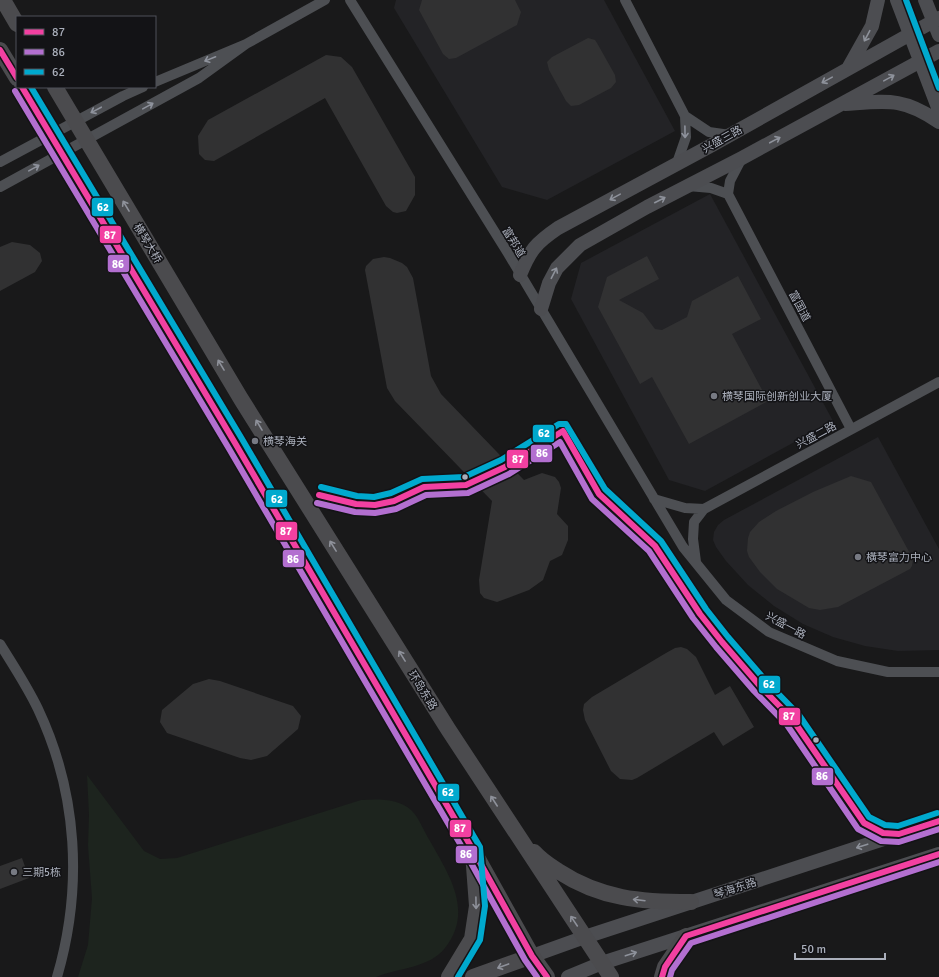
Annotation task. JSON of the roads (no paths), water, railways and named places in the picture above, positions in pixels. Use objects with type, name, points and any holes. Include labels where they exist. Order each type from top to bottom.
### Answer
[{"type":"main road","points":[[3,0],[16,22]]},
{"type":"main road","points":[[0,50],[16,76]]},
{"type":"main road","points":[[23,88],[217,414],[473,850],[532,956],[547,977]]},
{"type":"main road","name":"横琴大桥","points":[[56,88],[241,399]]},
{"type":"main road","name":"环岛东路","points":[[241,399],[510,826],[611,977]]},
{"type":"main road","points":[[510,826],[539,859],[567,877],[602,893],[621,898],[651,902],[691,902]]},
{"type":"main road","points":[[449,977],[472,939],[477,906],[473,850]]},
{"type":"main road","points":[[662,977],[665,968],[686,936]]},
{"type":"main road","points":[[473,977],[532,956]]},
{"type":"street","points":[[156,82],[246,44],[325,0]]},
{"type":"street","name":"富邦道","points":[[350,0],[541,309],[654,499]]},
{"type":"street","points":[[625,0],[684,116],[686,137],[677,163]]},
{"type":"street","points":[[848,68],[872,26],[878,0]]},
{"type":"street","points":[[897,0],[939,110]]},
{"type":"street","points":[[925,0],[936,19],[939,35]]},
{"type":"street","name":"兴盛三路","points":[[520,275],[526,260],[538,242],[558,228],[730,135],[936,19]]},
{"type":"street","points":[[0,187],[199,78],[246,44]]},
{"type":"street","points":[[541,309],[549,283],[557,268],[580,245],[939,51]]},
{"type":"street","points":[[0,162],[141,88]]},
{"type":"street","points":[[841,104],[895,102],[914,107],[939,122]]},
{"type":"street","points":[[684,116],[709,132],[730,135]]},
{"type":"street","points":[[688,186],[711,188],[728,194],[730,181],[742,158]]},
{"type":"street","name":"富国道","points":[[728,194],[851,429]]},
{"type":"street","name":"兴盛二路","points":[[704,509],[939,382]]},
{"type":"street","points":[[654,499],[685,508],[704,509]]},
{"type":"street","name":"兴盛一路","points":[[654,499],[683,547],[726,600],[769,632],[837,661],[868,669],[908,673],[939,672]]},
{"type":"street","points":[[696,563],[694,551],[694,522],[704,509]]},
{"type":"street","points":[[0,644],[27,687],[48,733],[60,769],[69,807],[74,857],[74,883],[68,934],[57,977]]},
{"type":"street","name":"琴海东路","points":[[532,956],[585,937],[939,821]]},
{"type":"street","points":[[568,977],[602,963],[939,854]]},
{"type":"place","name":"横琴国际创新创业大厦","points":[[714,396]]},
{"type":"place","name":"横琴海关","points":[[255,441]]},
{"type":"place","name":"橫琴富力中心","points":[[858,557]]},
{"type":"place","name":"三期5栋","points":[[14,872]]}]
